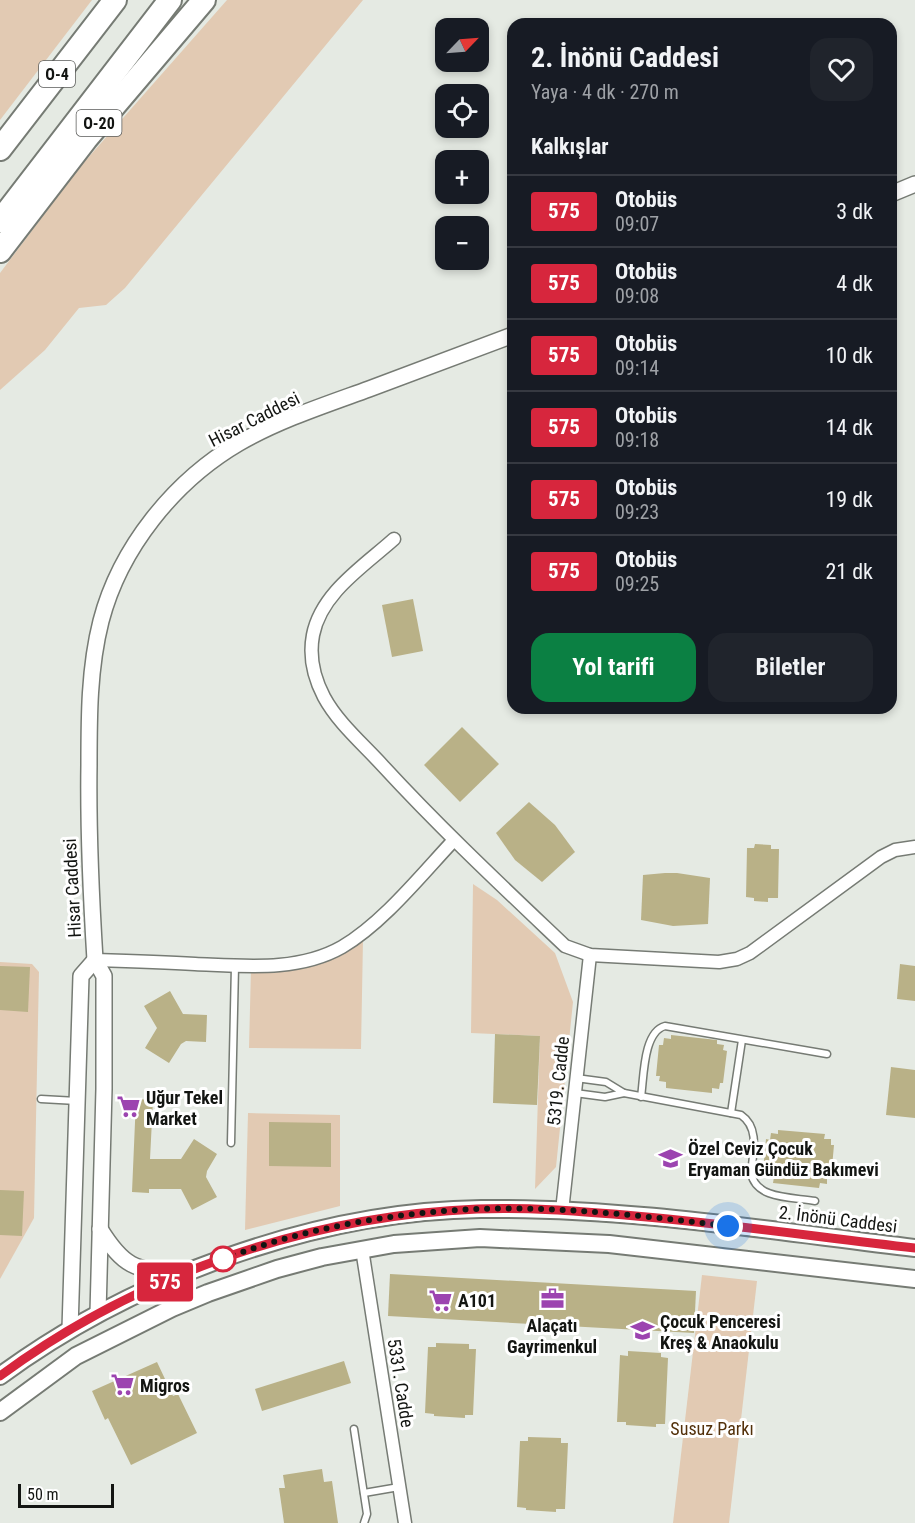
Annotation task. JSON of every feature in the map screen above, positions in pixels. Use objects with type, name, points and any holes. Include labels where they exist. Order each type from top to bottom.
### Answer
[{"type":"highway","name":"O-4","points":[[0,149],[115,0]]},
{"type":"highway","name":"O-4","points":[[0,221],[170,0]]},
{"type":"highway","name":"O-20","points":[[0,251],[86,139],[204,0]]},
{"type":"main road","name":"2. İnönü Caddesi","points":[[0,1376],[98,1313],[183,1274],[277,1240],[357,1222],[460,1210],[562,1210],[672,1219],[915,1248]]},
{"type":"main road","points":[[357,1222],[362,1249]]},
{"type":"main road","points":[[0,1412],[83,1353],[172,1308],[241,1280],[322,1257],[362,1249],[427,1241],[480,1238],[553,1240],[609,1244],[915,1279]]},
{"type":"main road","points":[[98,1313],[110,1338]]},
{"type":"main road","points":[[70,1329],[83,1353]]},
{"type":"street","points":[[897,192],[915,184]]},
{"type":"street","name":"Hisar Caddesi","points":[[98,1313],[104,1089],[104,976],[95,960],[88,837],[90,692],[101,620],[117,578],[142,534],[178,490],[212,461],[241,443],[336,401],[507,337]]},
{"type":"street","points":[[394,539],[336,591],[319,616],[313,636],[311,657],[316,679],[324,697],[338,717],[427,814],[565,946],[590,955],[719,962],[737,959],[750,953],[880,857],[895,850],[915,847]]},
{"type":"street","points":[[95,960],[235,966],[283,965],[302,962],[341,948],[361,934],[454,840]]},
{"type":"street","name":"5319. Cadde","points":[[562,1210],[590,955]]},
{"type":"street","name":"Hisar Caddesi","points":[[70,1329],[81,976],[95,960]]},
{"type":"street","points":[[77,1094],[104,1089]]},
{"type":"street","points":[[100,1229],[112,1250],[131,1265],[183,1274]]},
{"type":"street","name":"5331. Cadde","points":[[362,1249],[405,1523]]},
{"type":"lane","points":[[231,1143],[235,966]]},
{"type":"lane","points":[[641,1097],[649,1039],[658,1028],[664,1026],[827,1054]]},
{"type":"lane","points":[[731,1113],[742,1040]]},
{"type":"lane","points":[[576,1078],[606,1082],[624,1093],[641,1097],[741,1115],[747,1119],[753,1130],[751,1173],[758,1188],[769,1194],[815,1201]]},
{"type":"lane","points":[[575,1093],[605,1097],[624,1093]]},
{"type":"lane","points":[[41,1100],[77,1094]]},
{"type":"lane","points":[[354,1429],[367,1514],[364,1523]]},
{"type":"lane","points":[[364,1493],[399,1487]]},
{"type":"green space","points":[[0,0],[92,0],[0,120]]},
{"type":"green space","points":[[227,0],[363,0],[125,288],[106,305],[79,308],[45,350],[0,390],[0,273],[79,168]]},
{"type":"green space","points":[[473,884],[497,900],[555,953],[573,1002],[556,1167],[535,1189],[540,1036],[471,1033]]},
{"type":"green space","points":[[363,939],[361,1049],[249,1048],[251,968],[285,968]]},
{"type":"green space","points":[[0,962],[32,964],[39,972],[34,1218],[0,1279]]},
{"type":"green space","points":[[248,1113],[340,1115],[340,1206],[245,1230]]},
{"type":"green space","name":"Susuz Parkı","points":[[702,1275],[757,1281],[729,1523],[673,1523]]},
{"type":"building","points":[[413,599],[423,651],[392,657],[382,605]]},
{"type":"building","points":[[462,727],[499,764],[460,802],[424,765]]},
{"type":"building","points":[[529,802],[555,825],[575,852],[542,882],[515,860],[496,833]]},
{"type":"building","points":[[755,844],[771,845],[771,849],[779,849],[778,898],[768,898],[768,902],[754,901],[754,898],[746,897],[747,848],[754,848]]},
{"type":"building","points":[[665,873],[710,878],[708,924],[673,926],[641,920],[643,875]]},
{"type":"building","points":[[900,964],[915,966],[915,1001],[897,999]]},
{"type":"building","points":[[0,966],[30,967],[28,1012],[0,1010]]},
{"type":"building","points":[[170,991],[183,1014],[207,1015],[206,1042],[186,1041],[181,1044],[169,1063],[145,1048],[157,1028],[144,1006]]},
{"type":"building","points":[[495,1034],[540,1036],[537,1105],[493,1103]]},
{"type":"building","points":[[671,1035],[717,1040],[717,1044],[724,1045],[723,1050],[727,1051],[723,1083],[720,1083],[719,1089],[712,1088],[712,1093],[666,1088],[666,1082],[659,1081],[660,1076],[656,1076],[659,1045],[663,1045],[664,1038],[671,1039]]},
{"type":"building","points":[[891,1067],[915,1070],[915,1118],[886,1115]]},
{"type":"building","points":[[136,1099],[153,1100],[150,1159],[181,1159],[194,1139],[217,1154],[206,1177],[217,1197],[192,1210],[181,1189],[149,1189],[149,1193],[132,1192]]},
{"type":"building","points":[[269,1122],[331,1123],[331,1167],[269,1166]]},
{"type":"building","points":[[778,1130],[825,1134],[824,1139],[831,1139],[831,1145],[834,1145],[831,1178],[827,1178],[827,1184],[820,1183],[819,1188],[773,1183],[774,1177],[766,1176],[767,1171],[763,1171],[766,1139],[770,1140],[771,1133],[778,1134]]},
{"type":"building","points":[[0,1190],[24,1191],[22,1236],[0,1235]]},
{"type":"building","points":[[390,1274],[696,1291],[694,1333],[388,1316]]},
{"type":"building","points":[[436,1343],[469,1344],[469,1349],[476,1349],[473,1415],[465,1415],[465,1418],[434,1416],[434,1414],[425,1413],[428,1347],[436,1347]]},
{"type":"building","points":[[628,1351],[661,1353],[661,1357],[668,1358],[665,1424],[656,1424],[656,1427],[626,1425],[626,1422],[617,1422],[620,1355],[628,1356]]},
{"type":"building","points":[[344,1361],[351,1383],[262,1411],[255,1389]]},
{"type":"building","points":[[157,1362],[173,1396],[178,1394],[197,1433],[131,1465],[108,1418],[105,1420],[92,1391]]},
{"type":"building","points":[[528,1437],[561,1438],[561,1443],[568,1443],[565,1509],[556,1509],[556,1512],[526,1510],[526,1508],[517,1507],[520,1441],[528,1441]]},
{"type":"building","points":[[322,1469],[324,1482],[332,1481],[338,1523],[284,1523],[279,1488],[285,1488],[283,1475]]},
{"type":"bus line","name":"575","points":[[0,1376],[34,1351],[70,1329],[166,1281],[277,1240],[357,1222],[404,1215],[480,1209],[562,1210],[672,1219],[915,1248]]},
{"type":"place","name":"Uğur Tekel Market","points":[[128,1107]]},
{"type":"place","name":"Özel Ceviz Çocuk Eryaman Gündüz Bakımevi","points":[[670,1158]]},
{"type":"place","name":"Alaçatı Gayrimenkul","points":[[552,1299]]},
{"type":"place","name":"A101","points":[[440,1300]]},
{"type":"place","name":"Çocuk Penceresi Kreş & Anaokulu","points":[[642,1331]]},
{"type":"place","name":"Migros","points":[[122,1385]]},
{"type":"route","points":[[223,1259],[218,1261],[277,1240],[316,1231],[357,1222],[441,1211],[562,1210],[728,1226]]}]
